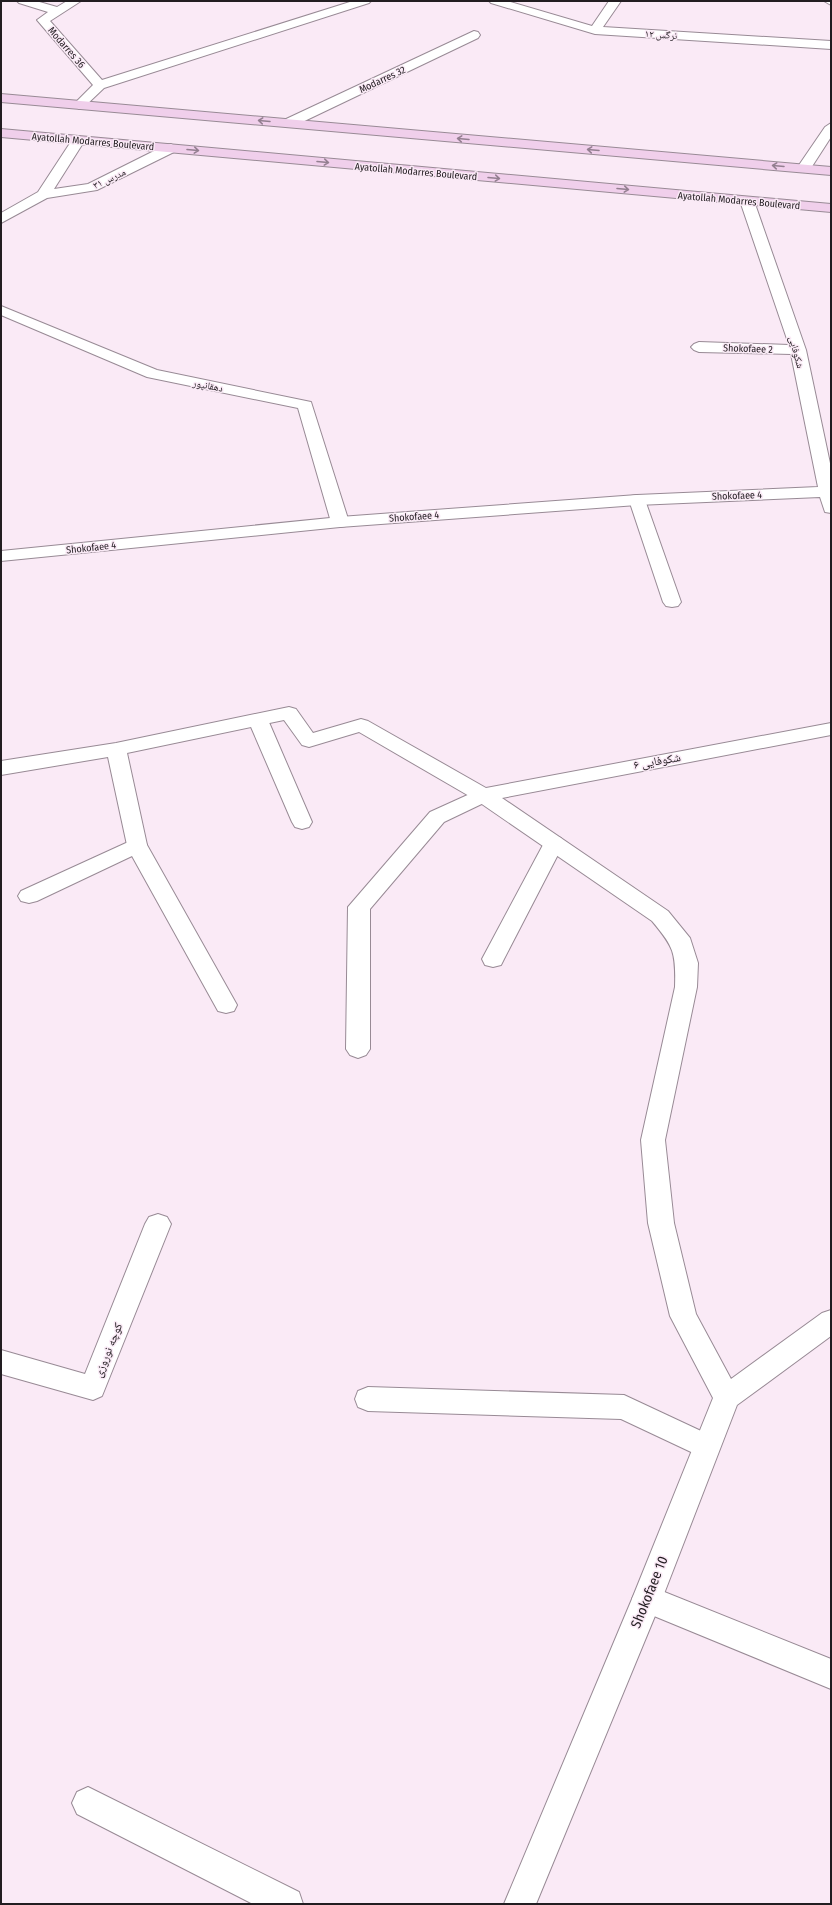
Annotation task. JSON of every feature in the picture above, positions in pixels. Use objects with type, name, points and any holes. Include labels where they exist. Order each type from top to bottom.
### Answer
[{"type":"main road","points":[[1,98],[831,171]]},
{"type":"main road","name":"Ayatollah Modarres Boulevard","points":[[1,133],[831,208]]},
{"type":"street","points":[[23,1],[58,11]]},
{"type":"street","name":"Modarres 36","points":[[75,1],[43,20],[100,85]]},
{"type":"street","points":[[80,105],[100,85],[365,1]]},
{"type":"street","name":"نرگس ۱۲","points":[[495,1],[594,30],[831,45]]},
{"type":"street","points":[[594,30],[615,2]]},
{"type":"street","name":"Modarres 32","points":[[289,123],[474,35]]},
{"type":"street","points":[[804,168],[831,127]]},
{"type":"street","points":[[1,219],[43,195],[79,140]]},
{"type":"street","name":"مدرس ۳۱","points":[[43,195],[92,187],[171,148]]},
{"type":"street","name":"شکوفایی","points":[[747,201],[798,350],[829,491],[831,508]]},
{"type":"street","name":"دهقانپور","points":[[1,310],[153,374],[305,405],[340,522]]},
{"type":"street","name":"Shokofaee 2","points":[[699,347],[798,350]]},
{"type":"street","name":"Shokofaee 4","points":[[1,556],[340,522],[637,500],[829,491]]},
{"type":"street","points":[[637,500],[672,602]]},
{"type":"street","points":[[1,768],[116,749],[289,713],[309,741],[361,725],[483,795],[660,916],[680,938],[687,963],[686,987],[653,1140],[661,1223],[683,1316],[727,1397],[831,1321]]},
{"type":"street","points":[[258,720],[302,822]]},
{"type":"street","name":"شکوفایی ۶","points":[[358,1049],[359,907],[437,817],[483,795],[831,729]]},
{"type":"street","points":[[116,749],[137,845],[226,1005]]},
{"type":"street","points":[[493,959],[554,843]]},
{"type":"street","points":[[29,896],[137,845]]},
{"type":"street","name":"کوچه نوروزی","points":[[1,1362],[92,1388],[158,1224]]},
{"type":"street","name":"Shokofaee 10","points":[[520,1904],[647,1599],[727,1397]]},
{"type":"street","points":[[368,1400],[624,1408],[706,1447]]},
{"type":"street","points":[[647,1599],[831,1674]]},
{"type":"street","points":[[88,1803],[287,1904]]}]
